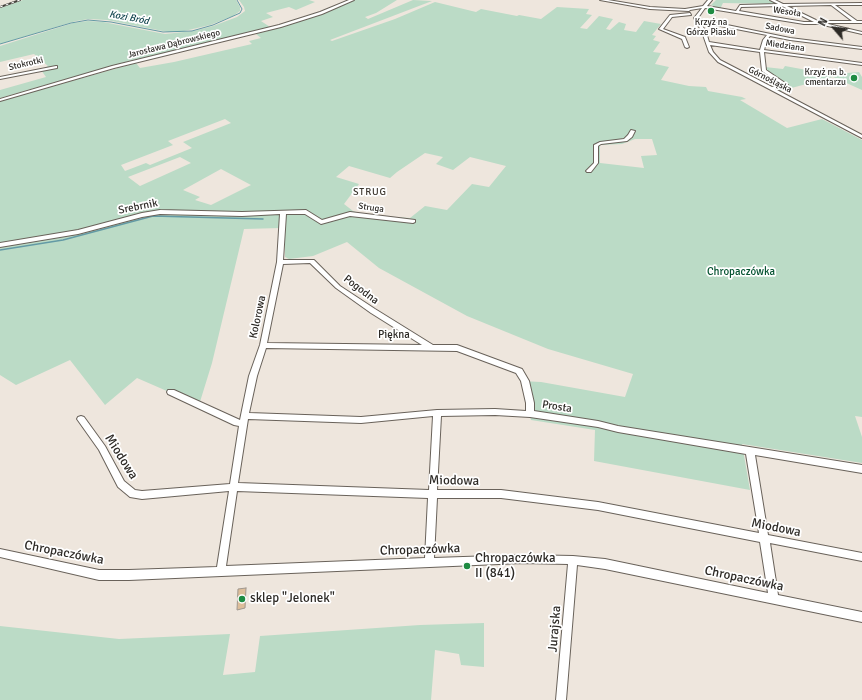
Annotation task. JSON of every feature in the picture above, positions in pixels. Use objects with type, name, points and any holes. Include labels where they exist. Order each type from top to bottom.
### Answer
[{"type":"street","name":"Jarosława Dąbrowskiego","points":[[0,100],[108,69],[280,26],[321,13],[352,0]]},
{"type":"street","points":[[602,0],[650,8],[704,9]]},
{"type":"street","points":[[687,47],[684,38],[661,29],[671,16],[698,14],[704,9],[710,0]]},
{"type":"street","points":[[772,0],[818,22],[862,33]]},
{"type":"street","points":[[737,12],[740,6],[862,4]]},
{"type":"street","points":[[831,5],[856,22]]},
{"type":"street","points":[[686,9],[704,9]]},
{"type":"street","name":"Wesoła","points":[[704,9],[737,12],[810,23],[818,22]]},
{"type":"street","points":[[691,10],[698,14]]},
{"type":"street","points":[[697,20],[698,14]]},
{"type":"street","name":"Sadowa","points":[[697,20],[769,35],[862,48]]},
{"type":"street","name":"Górnośląska","points":[[697,20],[704,32],[711,52],[722,63],[862,137]]},
{"type":"street","points":[[818,22],[862,22]]},
{"type":"street","points":[[769,35],[765,40],[762,51],[765,72],[786,85],[771,89]]},
{"type":"street","name":"Miedziana","points":[[707,43],[862,64]]},
{"type":"street","name":"Stokrotki","points":[[0,78],[56,67]]},
{"type":"street","points":[[589,171],[596,163],[596,146],[600,143],[625,140],[633,131]]},
{"type":"street","name":"Srebrnik","points":[[0,245],[78,232],[151,213],[306,212]]},
{"type":"street","name":"Struga","points":[[306,212],[322,222],[350,214],[414,221]]},
{"type":"street","name":"Kolorowa","points":[[221,571],[244,420],[254,376],[263,346],[280,262],[283,213]]},
{"type":"street","name":"Pogodna","points":[[280,262],[312,261],[338,286],[367,307],[431,346]]},
{"type":"street","name":"Piękna","points":[[263,346],[431,346],[457,348],[519,372],[525,381],[530,404],[530,414]]},
{"type":"street","points":[[171,392],[238,423],[244,420]]},
{"type":"street","name":"Prosta","points":[[244,420],[361,420],[437,413],[495,412],[530,414],[598,424],[862,469]]},
{"type":"street","points":[[429,563],[434,494],[437,413]]},
{"type":"street","name":"Miodowa","points":[[81,419],[102,448],[121,484],[133,494],[142,495],[234,486],[434,494],[501,494],[598,506],[862,557]]},
{"type":"street","points":[[750,451],[763,539],[774,599]]},
{"type":"street","name":"Chropaczówka","points":[[0,552],[99,575],[522,559],[573,560],[605,564],[862,617]]},
{"type":"street","name":"Jurajska","points":[[561,700],[573,560]]},
{"type":"green space","points":[[23,0],[236,0],[240,7],[240,11],[233,16],[210,25],[180,32],[168,32],[107,20],[89,19],[76,21],[0,44],[0,8]]},
{"type":"green space","points":[[239,0],[309,0],[315,2],[296,10],[289,7],[266,13],[273,17],[261,21],[270,27],[94,71],[0,98],[0,90],[46,77],[41,70],[48,66],[34,54],[0,62],[0,46],[73,23],[88,21],[103,22],[165,34],[194,31],[237,17],[245,11]]},
{"type":"green space","points":[[355,0],[397,0],[376,13],[365,17],[368,19],[413,0],[432,1],[330,40],[332,41],[395,19],[435,2],[476,12],[481,9],[541,19],[557,7],[589,9],[586,14],[592,15],[580,28],[587,29],[599,16],[613,19],[606,29],[610,30],[619,22],[626,24],[624,30],[636,32],[644,21],[661,24],[652,35],[656,36],[653,40],[660,42],[653,52],[661,53],[655,64],[669,67],[661,80],[689,86],[706,87],[708,91],[742,97],[746,99],[740,100],[787,128],[822,119],[862,140],[862,417],[855,416],[862,437],[862,463],[742,444],[750,490],[594,461],[595,430],[531,420],[521,381],[541,382],[625,397],[633,374],[548,349],[467,316],[379,268],[347,242],[313,256],[289,259],[285,257],[285,218],[281,228],[244,229],[212,363],[199,405],[137,378],[105,405],[70,360],[16,385],[0,375],[0,101],[136,63],[140,68],[174,62],[252,44],[249,41],[261,38],[256,34],[311,18]],"holes":[[[225,119],[231,123],[183,142],[192,148],[150,165],[146,163],[125,171],[121,165],[173,145],[168,141]],[[635,139],[652,139],[657,155],[641,156],[644,168],[600,163],[600,145],[622,144]],[[425,153],[443,157],[436,164],[453,170],[470,157],[506,166],[489,187],[472,184],[447,210],[425,206],[410,218],[365,215],[353,211],[344,204],[359,184],[336,177],[349,166],[390,178]],[[180,157],[191,163],[140,186],[128,177]],[[221,169],[251,185],[211,205],[195,200],[200,197],[183,190]]]},
{"type":"green space","points":[[716,0],[768,0],[776,4],[723,3],[720,9],[711,5]]},
{"type":"green space","points":[[785,66],[812,71],[814,76],[859,72],[862,77],[862,90],[833,77],[780,91],[777,89],[789,86],[789,84],[767,73],[765,67],[783,69]]},
{"type":"green space","points":[[484,623],[484,667],[461,665],[459,654],[435,650],[431,700],[0,700],[0,626],[119,639],[230,634],[223,675],[255,672],[260,636],[420,625]]},
{"type":"building","name":"sklep \"Jelonek\"","points":[[246,588],[245,608],[237,610],[238,589]]},
{"type":"waterway","name":"Kozi Bród","points":[[0,44],[71,23],[88,20],[111,22],[163,32],[192,31],[213,25],[240,13],[242,9],[237,0]]},
{"type":"waterway","points":[[0,250],[63,240],[153,216],[263,219]]},
{"type":"railway","points":[[0,7],[20,0]]},
{"type":"place","name":"Krzyż na Górze Piasku","points":[[711,11]]},
{"type":"place","name":"Krzyż na b. cmentarzu","points":[[854,78]]},
{"type":"place","name":"Chropaczówka II (841)","points":[[467,566]]},
{"type":"place","name":"sklep \"Jelonek\"","points":[[242,599]]},
{"type":"district","name":"STRUG","points":[[370,192]]}]
